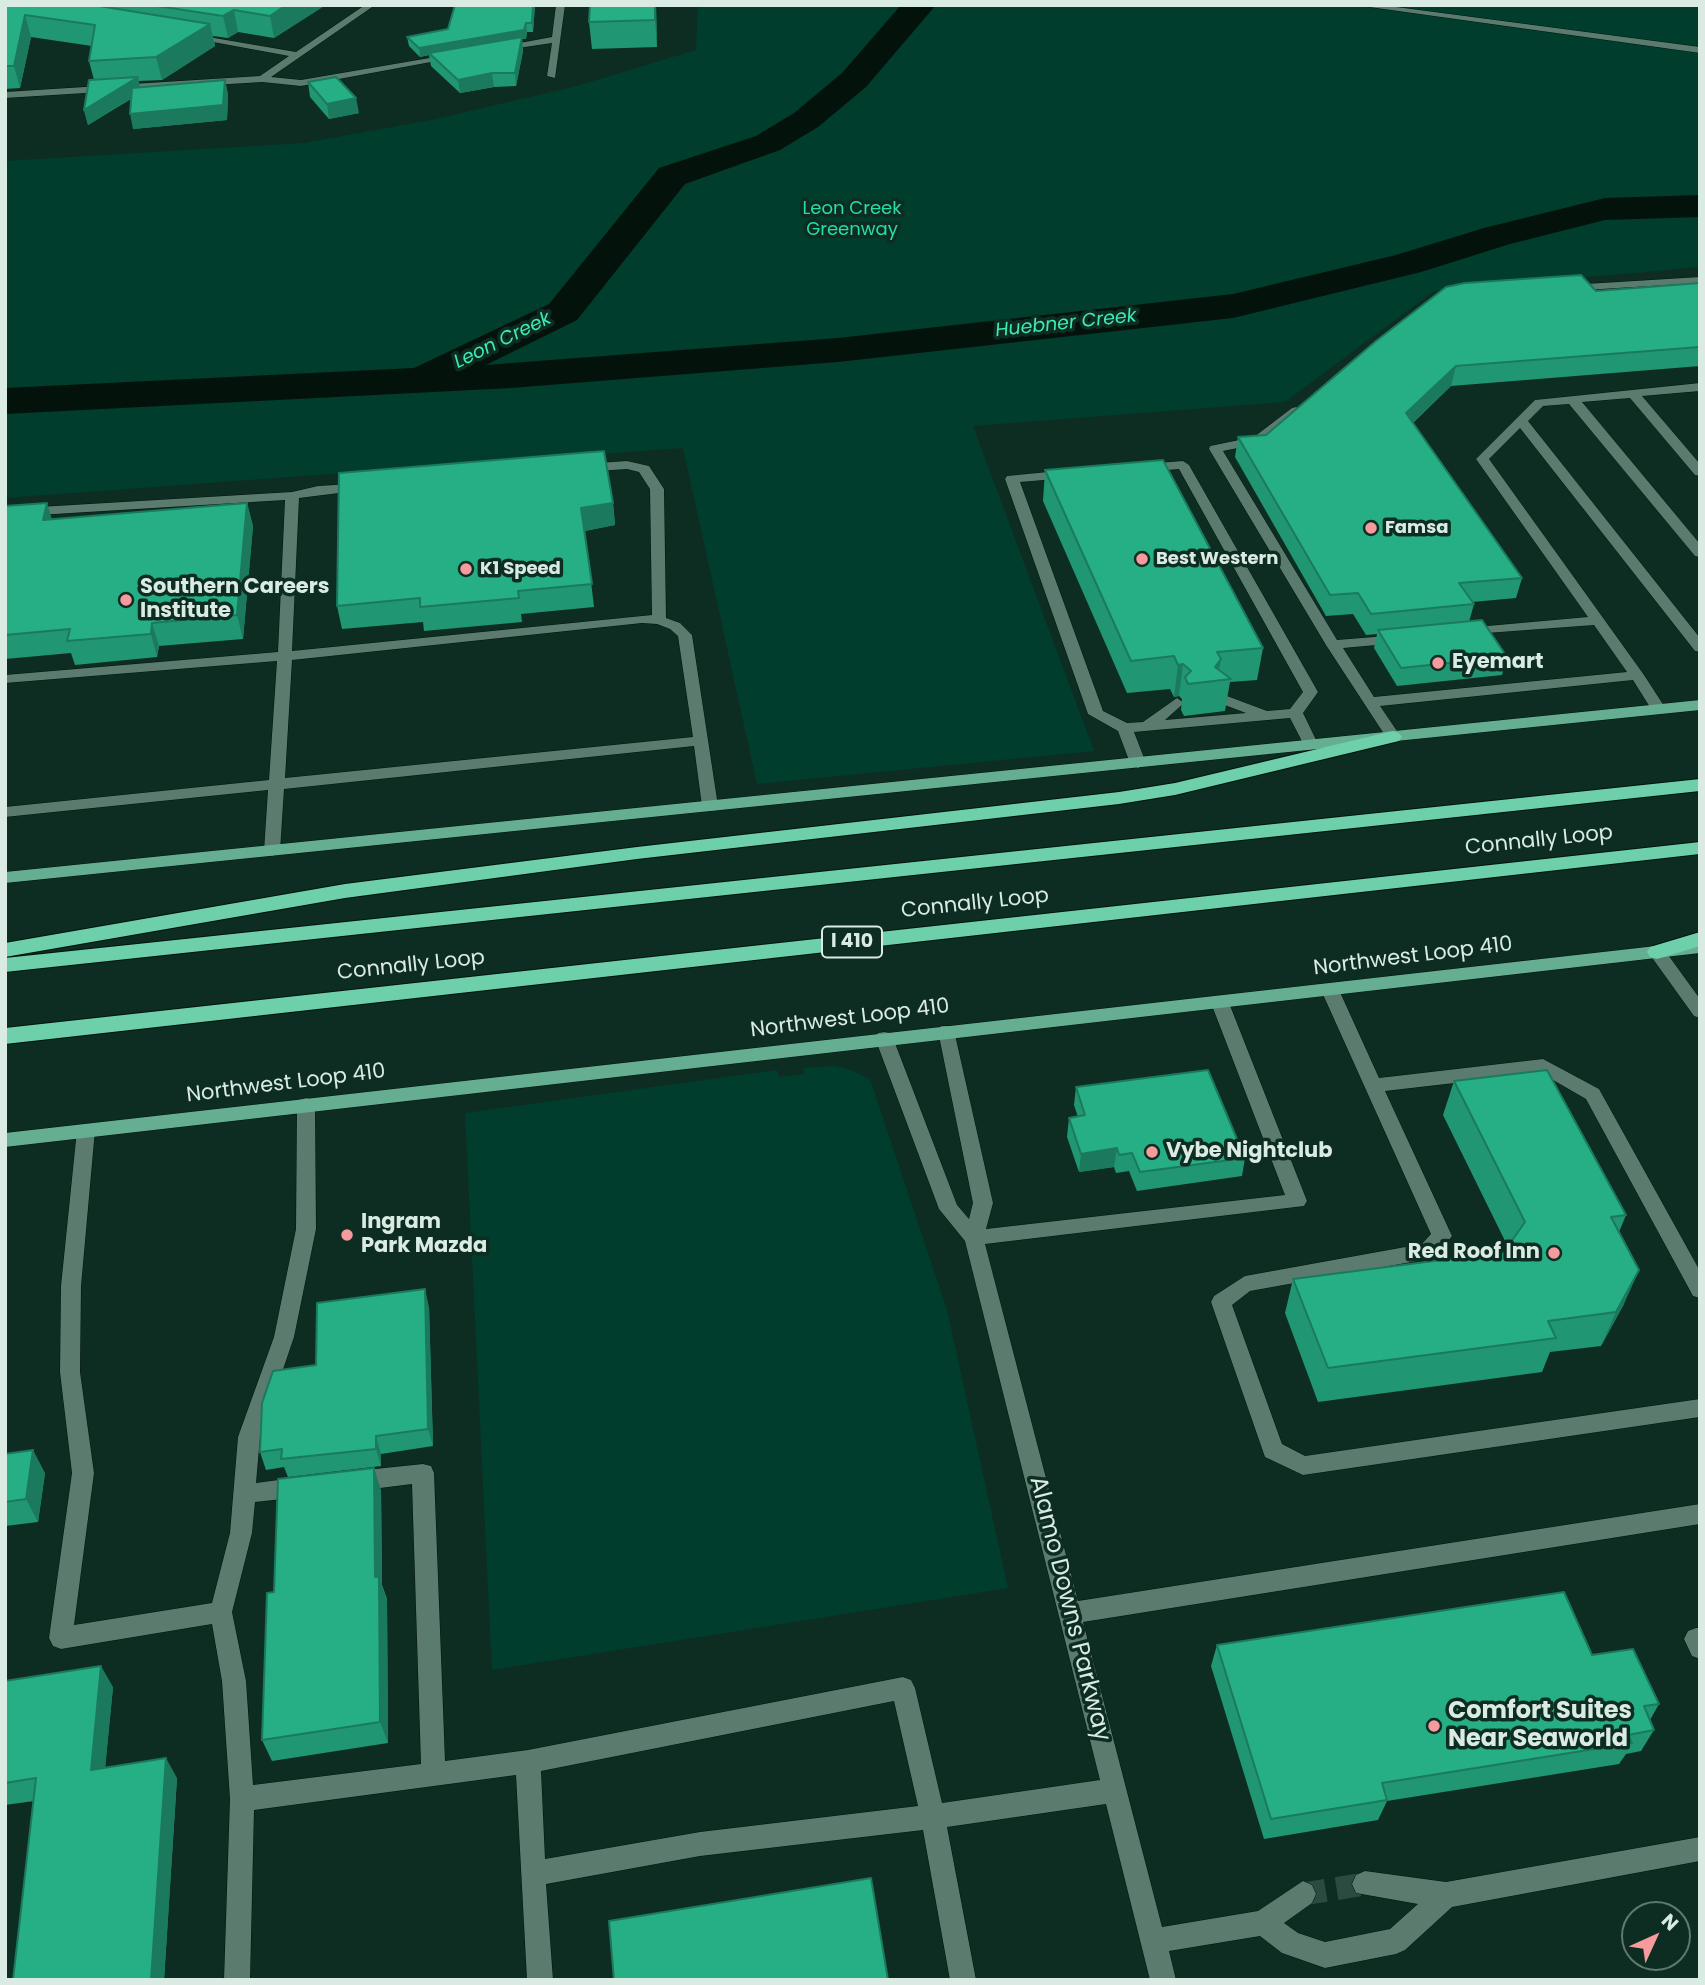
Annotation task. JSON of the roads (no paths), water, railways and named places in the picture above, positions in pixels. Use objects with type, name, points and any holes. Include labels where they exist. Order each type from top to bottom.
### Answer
[{"type":"highway","points":[[5,950],[345,891],[624,854],[1119,798],[1175,789],[1393,737]]},
{"type":"highway","name":"Connally Loop","points":[[5,965],[1700,785]]},
{"type":"highway","name":"Connally Loop","points":[[5,1036],[1700,848]]},
{"type":"highway","points":[[1657,952],[1700,939]]},
{"type":"main road","points":[[5,878],[1700,705]]},
{"type":"main road","name":"Northwest Loop 410","points":[[5,1139],[1700,947]]},
{"type":"street","points":[[262,79],[371,5]]},
{"type":"street","points":[[552,76],[561,5]]},
{"type":"street","points":[[1359,5],[1700,50]]},
{"type":"street","points":[[178,35],[298,55]]},
{"type":"street","points":[[489,51],[556,39]]},
{"type":"street","points":[[5,94],[262,79],[301,83],[462,55]]},
{"type":"street","points":[[1553,289],[1700,279]]},
{"type":"street","points":[[1658,709],[1637,675],[1482,459],[1539,403],[1700,387]]},
{"type":"street","points":[[1633,394],[1700,472]]},
{"type":"street","points":[[1311,400],[1258,440],[1215,449],[1333,645],[1393,737]]},
{"type":"street","points":[[1573,400],[1700,553]]},
{"type":"street","points":[[1521,421],[1700,648]]},
{"type":"street","points":[[571,469],[627,464],[644,468],[657,489],[659,620]]},
{"type":"street","points":[[1078,474],[1012,479],[1096,714],[1125,728],[1294,713],[1311,692],[1182,465],[1130,469]]},
{"type":"street","points":[[5,513],[292,496],[318,490],[378,485]]},
{"type":"street","points":[[272,851],[292,496]]},
{"type":"street","points":[[5,679],[285,656],[642,619],[659,620],[675,626],[685,635],[710,806]]},
{"type":"street","points":[[1444,634],[1597,620]]},
{"type":"street","points":[[1333,645],[1417,637]]},
{"type":"street","points":[[1371,702],[1637,675]]},
{"type":"street","points":[[1219,698],[1267,715]]},
{"type":"street","points":[[1147,726],[1177,703]]},
{"type":"street","points":[[1294,713],[1310,744]]},
{"type":"street","points":[[1125,728],[1138,762]]},
{"type":"street","points":[[5,812],[701,741]]},
{"type":"street","points":[[1657,952],[1700,1012]]},
{"type":"street","points":[[1330,990],[1441,1236],[1428,1251],[1245,1283],[1221,1302],[1273,1450],[1303,1466],[1700,1408]]},
{"type":"street","points":[[974,1238],[1297,1201],[1220,1003]]},
{"type":"street","name":"Alamo Downs Parkway","points":[[947,1031],[983,1203],[974,1238]]},
{"type":"street","name":"Alamo Downs Parkway","points":[[884,1038],[949,1209],[974,1238],[1163,1980]]},
{"type":"street","points":[[1374,1085],[1543,1066],[1593,1094],[1700,1290]]},
{"type":"street","points":[[237,1980],[242,1799],[234,1681],[221,1612],[241,1534],[250,1437],[284,1337],[306,1229],[306,1105]]},
{"type":"street","points":[[86,1130],[71,1286],[70,1372],[83,1473],[61,1638],[221,1612]]},
{"type":"street","points":[[245,1494],[423,1473],[433,1774]]},
{"type":"street","points":[[1070,1613],[1700,1514]]},
{"type":"street","points":[[1700,1639],[1696,1639],[1700,1648]]},
{"type":"street","points":[[242,1799],[528,1762],[903,1688],[933,1817],[963,1980]]},
{"type":"street","points":[[528,1762],[540,1980]]},
{"type":"street","points":[[533,1874],[700,1844],[1004,1808],[1115,1790]]},
{"type":"street","points":[[1365,1884],[1446,1895],[1700,1849]]},
{"type":"street","points":[[1153,1941],[1263,1923],[1303,1894]]},
{"type":"street","points":[[1263,1923],[1291,1944],[1325,1955],[1396,1941],[1446,1895]]},
{"type":"waterway","name":"Leon Creek","points":[[422,380],[563,312],[672,176],[768,143],[806,120],[854,80],[921,5]]},
{"type":"waterway","name":"Huebner Creek","points":[[422,380],[511,376],[838,350],[1233,306],[1408,264],[1497,236],[1605,209],[1700,206]]},
{"type":"waterway","name":"Leon Creek","points":[[5,401],[422,380]]},
{"type":"tunnel","points":[[1303,1894],[1365,1884]]},
{"type":"place","name":"Famsa","points":[[1371,528]]},
{"type":"place","name":"Best Western","points":[[1142,559]]},
{"type":"place","name":"K1 Speed","points":[[466,569]]},
{"type":"place","name":"Southern Careers Institute","points":[[126,600]]},
{"type":"place","name":"Eyemart","points":[[1438,663]]},
{"type":"place","name":"Vybe Nightclub","points":[[1152,1152]]},
{"type":"place","name":"Ingram Park Mazda","points":[[347,1235]]},
{"type":"place","name":"Red Roof Inn","points":[[1554,1253]]},
{"type":"place","name":"Comfort Suites Near Seaworld","points":[[1434,1726]]},
{"type":"park label","name":"Leon Creek Greenway","points":[[852,220]]}]
